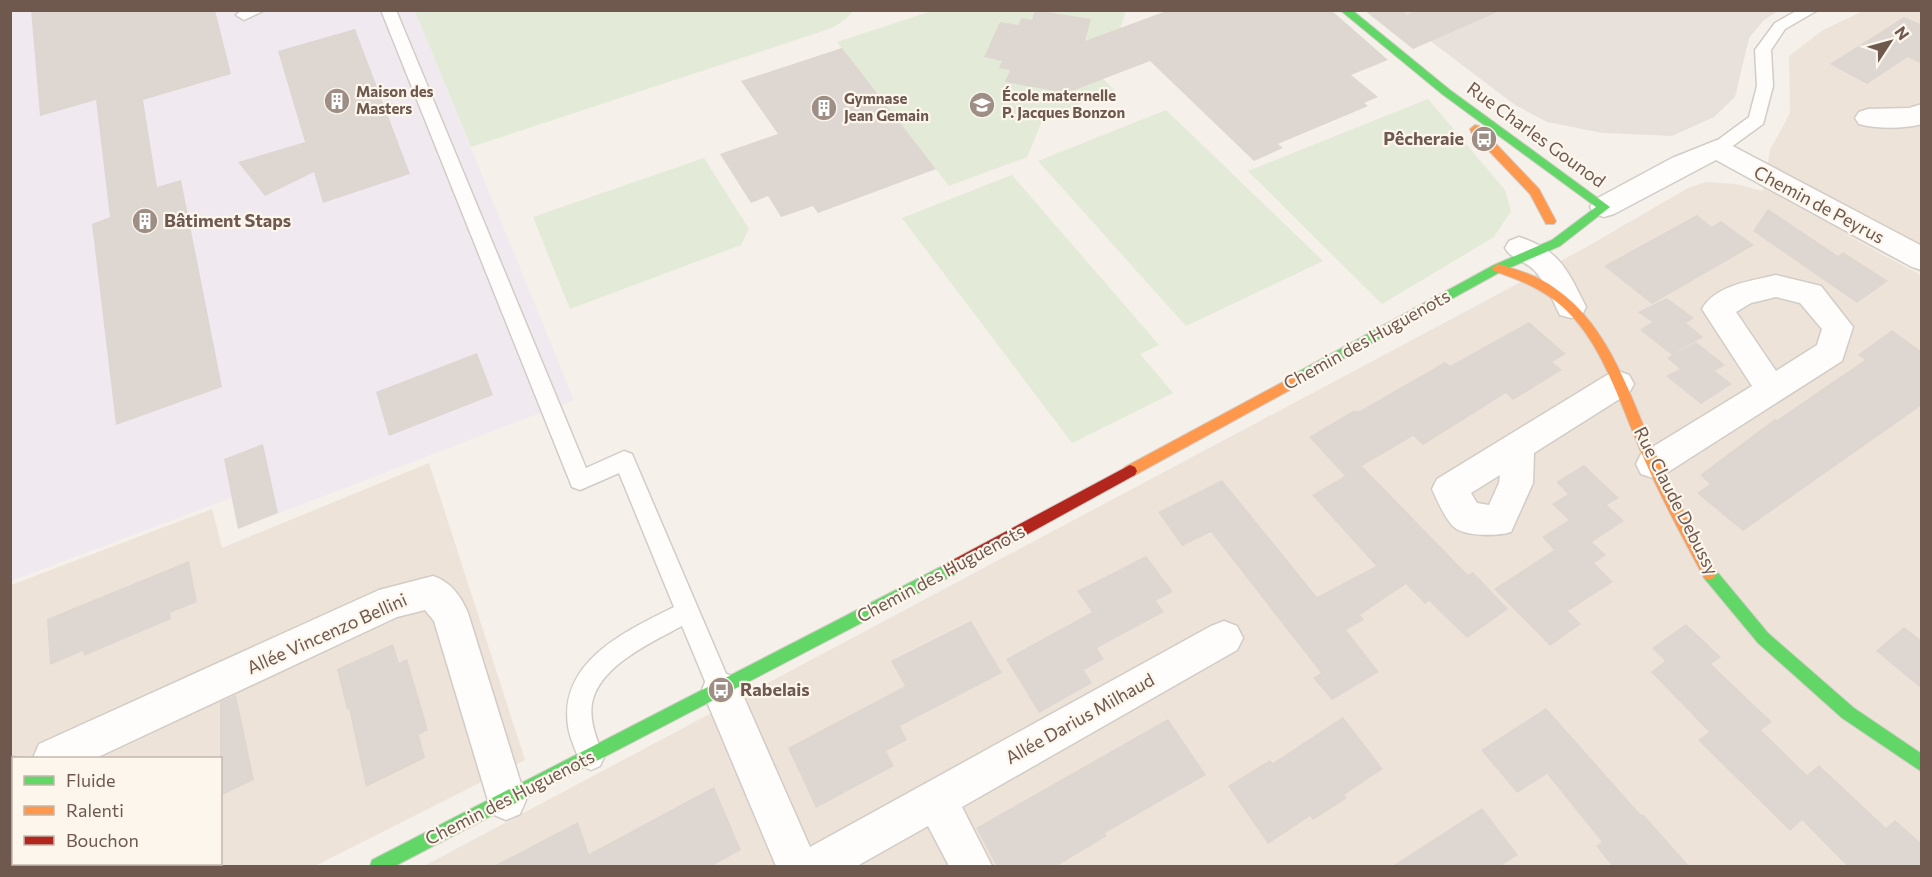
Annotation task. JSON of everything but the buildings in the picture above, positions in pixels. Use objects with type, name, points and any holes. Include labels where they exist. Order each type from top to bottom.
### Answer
[{"type":"street","name":"Rue Charles Gounod","points":[[1345,10],[1446,92],[1557,170],[1598,212]]},
{"type":"street","name":"Rue Charles Gounod","points":[[1446,92],[1484,139],[1535,192],[1561,215]]},
{"type":"street","points":[[1868,118],[1914,117],[1922,112]]},
{"type":"street","name":"Chemin des Huguenots","points":[[1530,241],[1556,243],[1598,212],[1682,165],[1717,149]]},
{"type":"street","name":"Chemin de Peyrus","points":[[1717,149],[1922,259]]},
{"type":"street","name":"Chemin des Huguenots","points":[[378,867],[998,544],[1498,268],[1561,215],[1598,212]]},
{"type":"street","name":"Rue Claude Debussy","points":[[1530,241],[1547,263],[1571,307],[1599,341],[1653,464],[1706,569],[1763,638],[1848,713],[1922,764]]},
{"type":"street","name":"Rue Claude Debussy","points":[[1498,268],[1525,277],[1551,291],[1571,307]]},
{"type":"street","points":[[1518,446],[1618,384]]},
{"type":"street","points":[[1653,464],[1771,390]]},
{"type":"street","name":"Allée Vincenzo Bellini","points":[[57,757],[392,602],[433,591],[450,613],[506,800]]},
{"type":"street","name":"Allée Darius Milhaud","points":[[817,867],[1224,638]]},
{"type":"street","points":[[721,690],[797,867]]},
{"type":"street","points":[[936,799],[971,867]]},
{"type":"lane","points":[[388,10],[580,481],[624,460],[721,690]]},
{"type":"lane","points":[[1717,149],[1757,120],[1765,86],[1763,50],[1780,26],[1811,10]]},
{"type":"lane","points":[[591,757],[580,726],[579,706],[590,677],[622,646],[688,612]]},
{"type":"shaded area","points":[[11,11],[415,11],[574,400],[238,529],[231,498],[11,581]]},
{"type":"shaded area","points":[[1391,11],[1778,11],[1764,20],[1749,38],[1735,97],[1714,117],[1672,136],[1603,133],[1547,122],[1515,105]]},
{"type":"shaded area","points":[[1863,11],[1921,11],[1921,273],[1829,226],[1921,275],[1921,866],[424,866],[1583,249],[1688,188],[1706,182],[1736,184],[1763,191],[1770,150],[1790,113],[1789,56],[1823,30]]},
{"type":"shaded area","points":[[429,463],[525,760],[315,866],[11,866],[11,585],[212,509],[222,548]]},
{"type":"green space","points":[[415,11],[853,11],[846,19],[832,28],[471,147]]},
{"type":"green space","name":"École maternelle P. Jacques Bonzon","points":[[932,11],[1126,11],[1103,79],[1114,90],[1043,119],[1027,157],[949,186],[837,42]]},
{"type":"green space","points":[[1428,99],[1505,190],[1511,211],[1494,237],[1382,304],[1248,171]]},
{"type":"green space","points":[[1166,110],[1323,261],[1186,326],[1038,161]]},
{"type":"green space","points":[[704,158],[749,229],[741,245],[570,309],[533,217]]},
{"type":"green space","points":[[1012,175],[1159,345],[1140,354],[1173,393],[1072,443],[902,218]]},
{"type":"traffic: fast","points":[[1345,10],[1446,92],[1604,207]]},
{"type":"traffic: fast","points":[[1294,381],[1498,268],[1556,243],[1604,207]]},
{"type":"traffic: fast","points":[[378,866],[954,567]]},
{"type":"traffic: fast","points":[[1709,573],[1763,638],[1848,713],[1922,764]]},
{"type":"traffic: slow","points":[[1475,129],[1535,192],[1550,221]]},
{"type":"traffic: slow","points":[[1498,268],[1525,277],[1551,291],[1571,307],[1599,341],[1653,464],[1709,573]]},
{"type":"traffic: slow","points":[[1130,471],[1294,381]]},
{"type":"traffic: jam","points":[[954,567],[1130,471]]},
{"type":"place","name":"Maison des Masters","points":[[337,101]]},
{"type":"place","name":"École maternelle P. Jacques Bonzon","points":[[982,105]]},
{"type":"place","name":"Gymnase Jean Gemain","points":[[824,108]]},
{"type":"place","name":"Pêcheraie","points":[[1484,139]]},
{"type":"place","name":"Bâtiment Staps","points":[[145,221]]},
{"type":"place","name":"Rabelais","points":[[721,690]]}]
